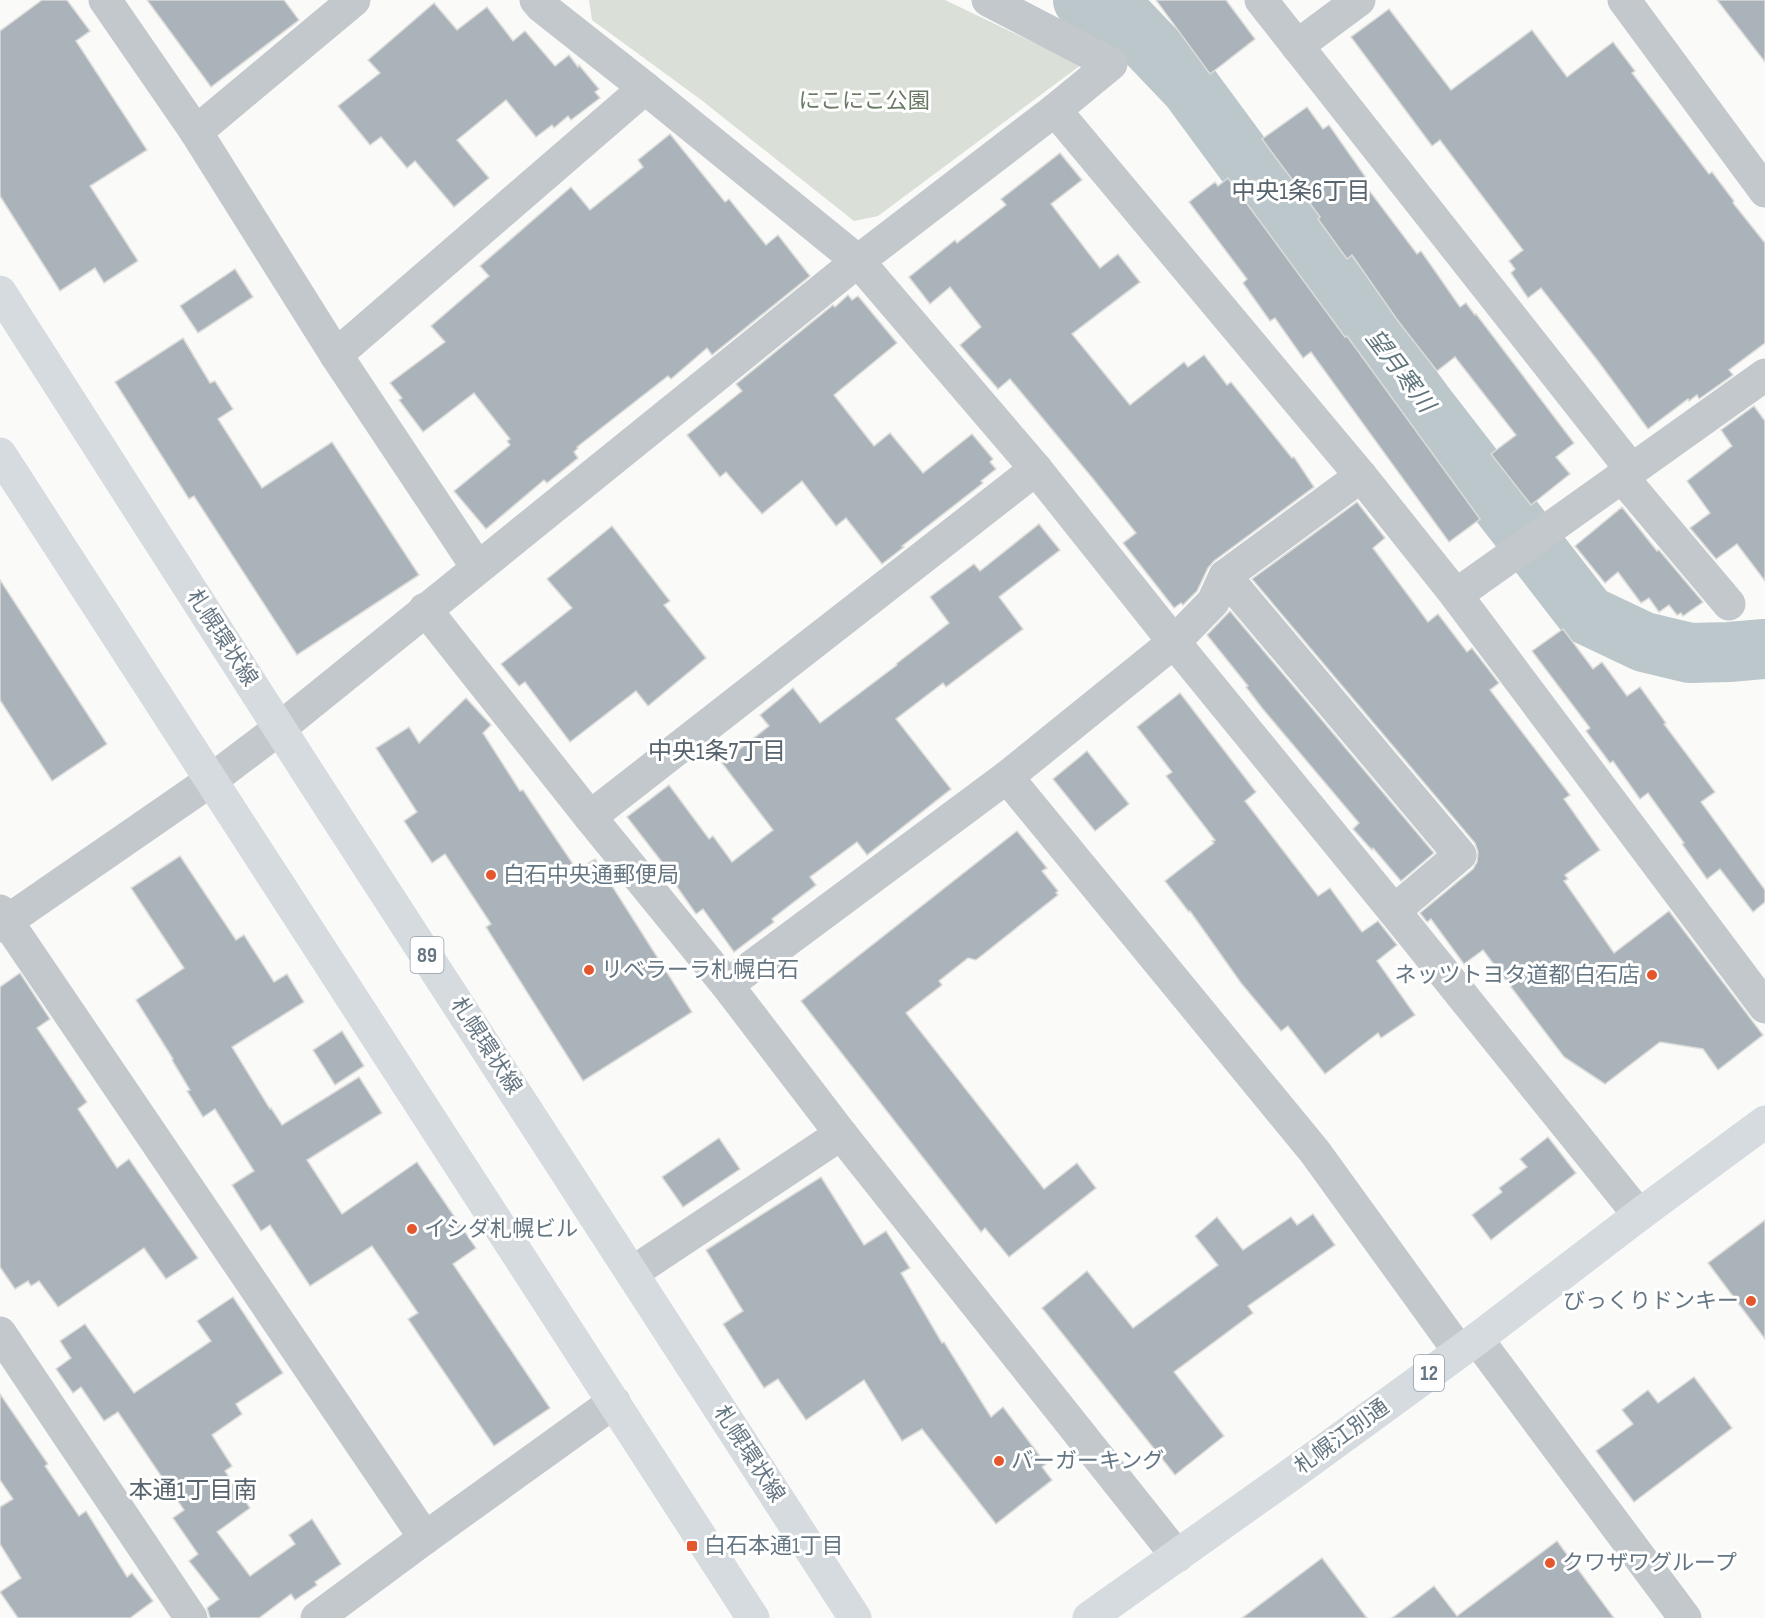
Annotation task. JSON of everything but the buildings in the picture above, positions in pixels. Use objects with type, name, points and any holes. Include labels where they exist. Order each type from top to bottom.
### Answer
[{"type":"main road","name":"札幌環状線","points":[[0,292],[855,1618]]},
{"type":"main road","points":[[0,454],[753,1618]]},
{"type":"main road","name":"札幌江別通","points":[[1089,1618],[1468,1345],[1765,1122]]},
{"type":"street","points":[[105,0],[196,132],[336,355],[477,567]]},
{"type":"street","points":[[196,132],[354,0]]},
{"type":"street","points":[[425,1538],[2,919],[210,781],[279,728],[858,261],[1055,110],[1111,64],[988,0]]},
{"type":"street","points":[[1261,0],[1729,604]]},
{"type":"street","points":[[1297,46],[1359,0]]},
{"type":"street","points":[[1624,0],[1761,177]]},
{"type":"street","points":[[543,2],[858,261],[1036,470],[1639,1215]]},
{"type":"street","points":[[336,355],[645,88]]},
{"type":"street","points":[[1055,110],[1361,476],[1456,595],[1765,1008]]},
{"type":"street","points":[[1456,595],[1765,375]]},
{"type":"street","points":[[590,817],[1036,470]]},
{"type":"street","points":[[727,985],[1007,777],[1174,642],[1213,602],[1226,576],[1361,476]]},
{"type":"street","points":[[1226,576],[1460,855],[1394,911]]},
{"type":"street","points":[[425,609],[727,985],[841,1134],[1177,1556]]},
{"type":"street","points":[[1007,777],[1315,1152],[1685,1618]]},
{"type":"street","points":[[632,1273],[841,1134]]},
{"type":"street","points":[[0,1333],[191,1618]]},
{"type":"street","points":[[317,1618],[614,1402]]},
{"type":"green space","name":"にこにこ公園","points":[[589,0],[945,0],[1081,65],[878,216],[854,221],[700,99],[592,20]]},
{"type":"waterway","name":"望月寒川","points":[[1083,0],[1129,23],[1190,87],[1428,410],[1587,615],[1644,642],[1690,653],[1765,649]]},
{"type":"place","name":"白石中央通郵便局","points":[[491,875]]},
{"type":"place","name":"リベラーラ札幌白石","points":[[589,970]]},
{"type":"place","name":"ネッツトヨタ道都 白石店","points":[[1652,975]]},
{"type":"place","name":"イシダ札幌ビル","points":[[412,1229]]},
{"type":"place","name":"びっくりドンキー","points":[[1751,1301]]},
{"type":"place","name":"バーガーキング","points":[[999,1461]]},
{"type":"place","name":"白石本通1丁目","points":[[692,1546]]},
{"type":"place","name":"クワザワグループ","points":[[1550,1563]]},
{"type":"district","name":"中央1条6丁目","points":[[1301,191]]},
{"type":"district","name":"中央1条7丁目","points":[[717,751]]},
{"type":"district","name":"本通1丁目南","points":[[193,1490]]}]
